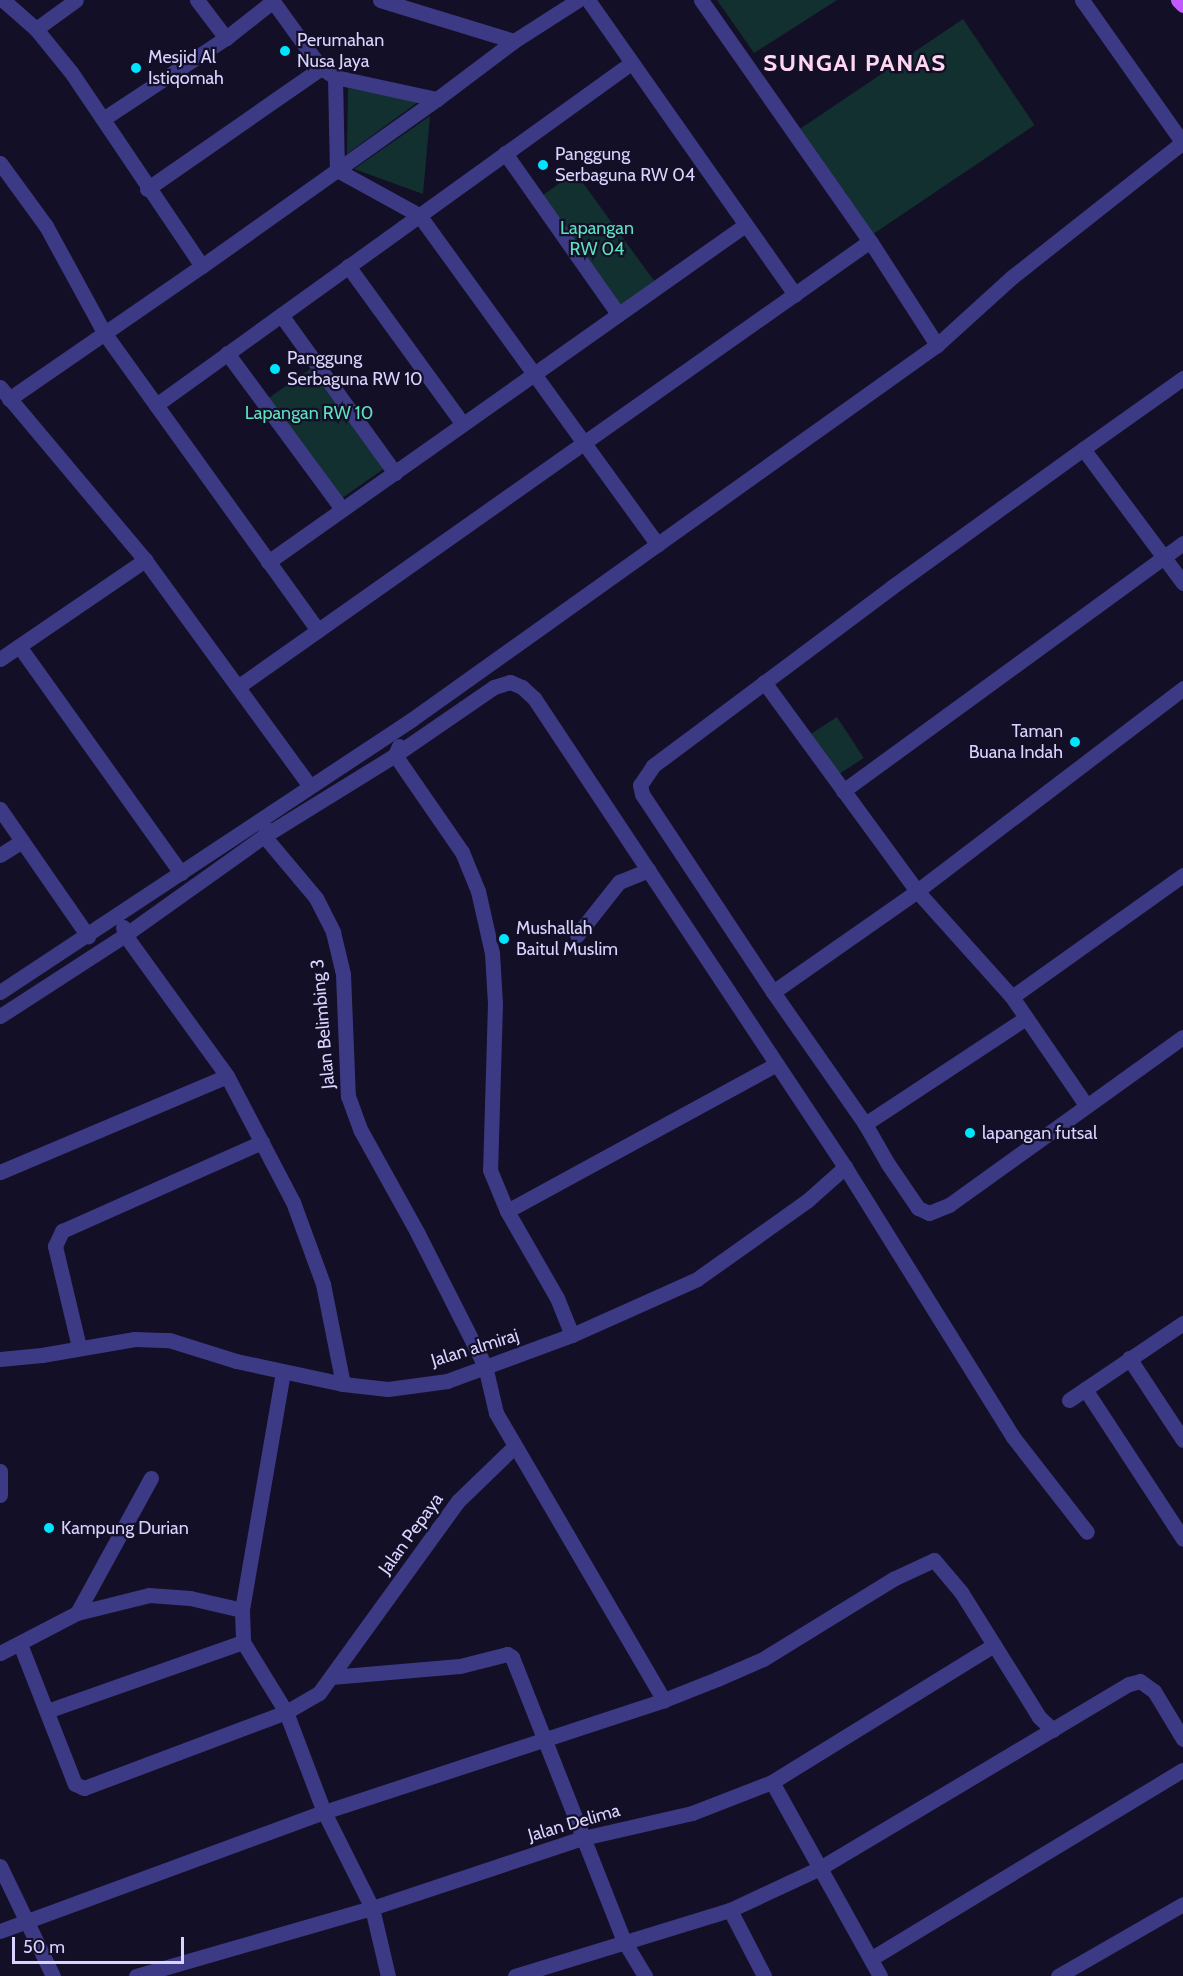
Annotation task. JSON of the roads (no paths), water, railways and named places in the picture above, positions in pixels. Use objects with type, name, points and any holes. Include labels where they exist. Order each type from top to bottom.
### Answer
[{"type":"main road","points":[[1178,0],[1183,5]]},
{"type":"street","points":[[3,0],[36,29],[103,119],[147,189],[202,266]]},
{"type":"street","points":[[36,29],[76,0]]},
{"type":"street","points":[[197,0],[226,38]]},
{"type":"street","points":[[103,119],[226,38],[273,0],[321,68],[335,78],[437,99]]},
{"type":"street","points":[[380,0],[514,41]]},
{"type":"street","points":[[310,786],[146,560],[5,393],[105,334],[437,99],[514,41],[578,0]]},
{"type":"street","points":[[588,0],[795,295]]},
{"type":"street","points":[[701,0],[870,241],[936,345]]},
{"type":"street","points":[[0,992],[119,916],[411,720],[658,545],[936,345],[1012,277],[1183,142],[1082,0]]},
{"type":"street","points":[[156,405],[631,63]]},
{"type":"street","points":[[147,189],[321,68]]},
{"type":"street","points":[[335,78],[337,170]]},
{"type":"street","points":[[505,153],[618,314]]},
{"type":"street","points":[[0,163],[46,226],[105,334],[318,630]]},
{"type":"street","points":[[337,170],[419,215],[658,545]]},
{"type":"street","points":[[268,562],[745,225]]},
{"type":"street","points":[[239,686],[870,241]]},
{"type":"street","points":[[348,266],[463,424]]},
{"type":"street","points":[[281,315],[395,473]]},
{"type":"street","points":[[227,353],[342,509]]},
{"type":"street","points":[[1183,378],[764,682],[653,766],[640,785],[642,794],[773,992],[865,1124],[918,1208],[929,1213],[949,1205],[1183,1037]]},
{"type":"street","points":[[1083,449],[1183,583]]},
{"type":"street","points":[[843,791],[1183,543]]},
{"type":"street","points":[[0,659],[146,560]]},
{"type":"street","points":[[18,646],[181,873]]},
{"type":"street","points":[[0,1016],[125,935],[264,836],[394,755],[494,687],[510,682],[522,687],[534,698],[845,1167],[1013,1437],[1086,1532]]},
{"type":"street","points":[[764,682],[917,891],[1012,997],[1086,1105]]},
{"type":"street","points":[[773,992],[917,891],[1183,688]]},
{"type":"street","points":[[394,755],[411,720]]},
{"type":"street","points":[[394,755],[462,852],[478,891],[492,953],[495,1004],[490,1170],[507,1212],[557,1298],[572,1335]]},
{"type":"street","points":[[0,809],[88,936]]},
{"type":"street","points":[[264,836],[271,814]]},
{"type":"street","name":"Jalan Belimbing 3","points":[[264,836],[316,898],[333,932],[342,974],[348,1096],[361,1131],[418,1234],[485,1366]]},
{"type":"street","points":[[0,855],[22,841]]},
{"type":"street","points":[[577,935],[619,882],[649,870]]},
{"type":"street","points":[[1012,997],[1183,875]]},
{"type":"street","points":[[119,916],[125,935],[227,1076],[293,1202],[323,1284],[343,1384]]},
{"type":"street","points":[[865,1124],[1026,1018]]},
{"type":"street","points":[[507,1212],[777,1064]]},
{"type":"street","points":[[0,1172],[227,1076]]},
{"type":"street","points":[[79,1347],[55,1246],[62,1231],[262,1142]]},
{"type":"street","name":"Jalan almiraj","points":[[0,1359],[42,1355],[135,1339],[170,1340],[284,1372],[343,1384],[388,1389],[447,1381],[572,1335],[697,1279],[808,1200],[845,1167]]},
{"type":"street","points":[[1069,1400],[1183,1323]]},
{"type":"street","points":[[1129,1358],[1183,1440]]},
{"type":"street","points":[[485,1366],[496,1413],[664,1700]]},
{"type":"street","points":[[284,1372],[242,1610],[243,1642],[286,1712],[324,1812],[372,1908],[388,1976]]},
{"type":"street","points":[[1084,1389],[1183,1539]]},
{"type":"street","name":"Jalan Pepaya","points":[[20,1644],[75,1784],[84,1788],[286,1712],[319,1693],[458,1501],[515,1446]]},
{"type":"street","points":[[0,1475],[0,1495]]},
{"type":"street","points":[[77,1613],[151,1478]]},
{"type":"street","points":[[0,1931],[324,1812],[664,1700],[763,1659],[893,1579],[934,1560],[961,1593],[1039,1718],[1053,1730]]},
{"type":"street","points":[[0,1653],[77,1613],[149,1595],[190,1598],[242,1610]]},
{"type":"street","points":[[46,1711],[243,1642]]},
{"type":"street","name":"Jalan Delima","points":[[136,1976],[372,1908],[583,1838],[692,1813],[772,1782],[994,1645]]},
{"type":"street","points":[[331,1677],[460,1666],[507,1654],[516,1663],[624,1941],[645,1976]]},
{"type":"street","points":[[515,1976],[730,1910],[820,1868],[1129,1684],[1140,1681],[1154,1691],[1183,1739]]},
{"type":"street","points":[[872,1958],[1183,1770]]},
{"type":"street","points":[[772,1782],[880,1976]]},
{"type":"street","points":[[0,1866],[53,1976]]},
{"type":"street","points":[[1058,1976],[1183,1904]]},
{"type":"street","points":[[730,1910],[764,1976]]},
{"type":"place","name":"Perumahan Nusa Jaya","points":[[285,51]]},
{"type":"place","name":"Mesjid Al Istiqomah","points":[[136,68]]},
{"type":"place","name":"Panggung Serbaguna RW 04","points":[[543,165]]},
{"type":"place","name":"Panggung Serbaguna RW 10","points":[[275,369]]},
{"type":"place","name":"Taman Buana Indah","points":[[1075,742]]},
{"type":"place","name":"Mushallah Baitul Muslim","points":[[504,939]]},
{"type":"place","name":"lapangan futsal","points":[[970,1133]]},
{"type":"place","name":"Kampung Durian","points":[[49,1528]]},
{"type":"district","name":"SUNGAI PANAS","points":[[855,63]]},
{"type":"park label","name":"Lapangan RW 04","points":[[597,239]]},
{"type":"park label","name":"Lapangan RW 10","points":[[309,413]]}]
